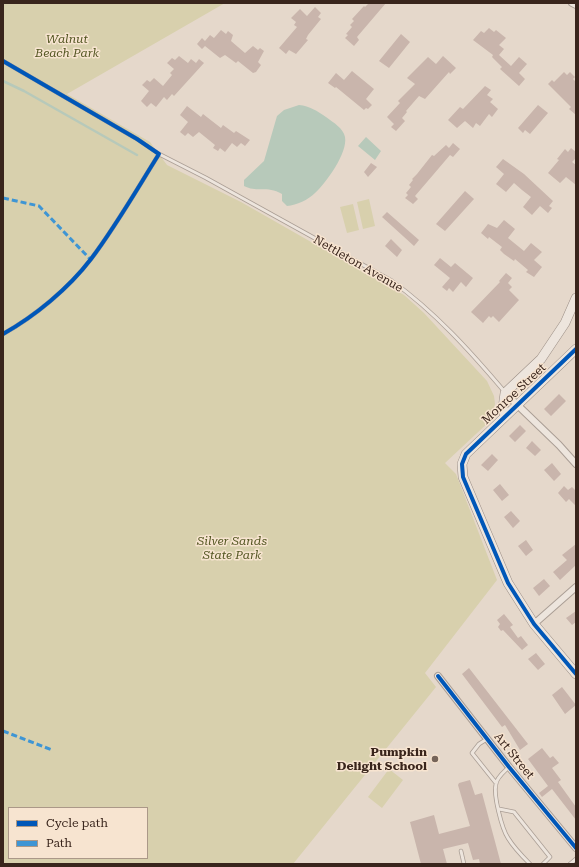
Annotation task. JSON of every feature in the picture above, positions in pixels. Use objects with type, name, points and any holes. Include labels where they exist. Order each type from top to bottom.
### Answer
[{"type":"street","points":[[572,3],[576,5]]},
{"type":"street","name":"Monroe Street","points":[[505,416],[503,408],[505,393],[541,359],[565,323],[576,298]]},
{"type":"street","name":"Monroe Street","points":[[534,624],[508,583],[470,495],[462,470],[463,459],[466,454],[505,416],[518,406],[576,350]]},
{"type":"street","name":"Nettleton Avenue","points":[[505,393],[559,445],[576,464]]},
{"type":"street","points":[[576,588],[534,624],[576,674]]},
{"type":"street","name":"Art Street","points":[[438,676],[509,767],[576,848]]},
{"type":"lane","name":"Nettleton Avenue","points":[[3,61],[137,138],[159,154],[206,178],[392,281],[419,300],[440,320],[505,393]]},
{"type":"lane","points":[[3,334],[22,323],[62,290],[90,260],[159,154]]},
{"type":"lane","points":[[487,739],[476,747],[472,754],[496,783]]},
{"type":"lane","points":[[509,767],[500,775],[496,783],[495,791],[507,837],[516,850],[530,864]]},
{"type":"lane","points":[[499,809],[514,812],[545,849],[550,857],[543,864]]},
{"type":"lane","points":[[461,851],[464,864]]},
{"type":"lane","points":[[570,864],[576,859]]},
{"type":"green space","name":"Silver Sands State Park","points":[[3,3],[225,3],[67,94],[150,142],[167,165],[241,202],[404,295],[424,313],[487,381],[494,396],[495,404],[491,420],[445,463],[456,474],[497,580],[425,673],[436,687],[293,864],[3,864]]},
{"type":"green space","points":[[369,199],[375,226],[363,229],[357,202]]},
{"type":"green space","points":[[353,204],[359,230],[347,233],[340,207]]},
{"type":"green space","points":[[389,769],[403,780],[382,808],[368,797]]},
{"type":"shaded area","points":[[299,105],[307,106],[313,109],[338,126],[344,134],[345,144],[340,159],[320,188],[306,200],[295,205],[287,206],[282,201],[282,194],[267,189],[249,188],[244,186],[244,180],[264,161],[277,116],[284,110]]},
{"type":"shaded area","points":[[366,137],[381,151],[375,160],[358,146]]},
{"type":"building","points":[[369,3],[386,3],[357,37],[359,40],[354,46],[345,38],[348,35],[346,34],[352,27],[350,25],[354,21],[352,19],[364,6],[365,7]]},
{"type":"building","points":[[315,7],[321,13],[318,17],[321,19],[308,35],[306,39],[308,40],[296,54],[289,50],[286,54],[279,48],[297,27],[294,25],[296,22],[291,18],[300,9],[307,16]]},
{"type":"building","points":[[489,28],[494,32],[496,30],[506,38],[499,45],[504,49],[499,55],[511,66],[519,57],[527,64],[519,73],[525,79],[519,86],[500,69],[502,67],[492,57],[493,55],[473,40],[481,31],[484,33]]},
{"type":"building","points":[[221,30],[226,34],[228,31],[233,35],[231,41],[245,53],[253,46],[258,50],[260,48],[264,51],[258,62],[261,65],[256,72],[253,73],[238,61],[236,63],[225,55],[220,58],[205,46],[202,49],[197,44],[202,38],[205,41],[210,35],[214,38]]},
{"type":"building","points":[[401,34],[410,42],[389,68],[379,61]]},
{"type":"building","points":[[179,56],[188,63],[191,59],[196,63],[199,59],[204,63],[174,96],[172,94],[167,100],[164,97],[156,107],[151,103],[147,107],[141,101],[149,91],[142,85],[147,80],[150,82],[154,78],[163,86],[172,75],[170,73],[174,69],[167,63],[172,58],[175,60]]},
{"type":"building","points":[[443,56],[456,68],[450,74],[449,72],[425,99],[419,96],[406,111],[407,112],[402,118],[405,121],[396,131],[391,127],[394,124],[387,117],[400,103],[398,101],[415,84],[407,78],[428,57],[436,64]]},
{"type":"building","points":[[352,71],[374,89],[366,99],[372,105],[368,109],[366,108],[364,110],[336,87],[335,88],[328,83],[336,73],[344,80]]},
{"type":"building","points":[[564,72],[567,75],[570,72],[575,77],[573,79],[576,82],[576,115],[569,109],[571,107],[548,84],[552,80],[554,82]]},
{"type":"building","points":[[485,86],[491,90],[487,95],[493,99],[490,102],[498,109],[492,117],[489,114],[480,126],[476,123],[473,128],[465,121],[457,128],[448,120],[460,107],[463,109]]},
{"type":"building","points":[[538,105],[548,113],[530,134],[525,130],[523,133],[518,128]]},
{"type":"building","points":[[187,106],[201,117],[203,114],[221,128],[223,125],[234,133],[236,131],[250,140],[245,146],[241,143],[237,147],[232,143],[225,152],[220,148],[218,151],[213,148],[215,145],[199,132],[193,137],[188,133],[185,136],[180,132],[188,122],[180,115]]},
{"type":"building","points":[[453,143],[460,149],[453,157],[450,155],[415,196],[418,199],[413,204],[405,198],[408,195],[406,193],[411,187],[409,185],[413,180],[412,179],[432,155],[434,156],[446,145],[449,148]]},
{"type":"building","points":[[571,148],[576,152],[576,158],[572,162],[576,165],[576,185],[566,177],[560,183],[548,173],[559,160],[557,159],[565,149],[568,152]]},
{"type":"building","points":[[503,159],[524,174],[553,201],[549,206],[552,208],[548,213],[540,206],[532,215],[523,207],[531,197],[514,183],[506,192],[496,184],[504,174],[496,167]]},
{"type":"building","points":[[371,163],[377,167],[368,177],[364,172]]},
{"type":"building","points":[[465,191],[474,199],[445,231],[436,224]]},
{"type":"building","points":[[387,212],[419,240],[414,246],[382,217]]},
{"type":"building","points":[[504,220],[515,229],[508,238],[524,251],[531,243],[542,252],[534,260],[542,267],[534,277],[526,272],[528,270],[515,259],[514,261],[504,254],[500,250],[502,247],[481,233],[488,224],[497,228]]},
{"type":"building","points":[[391,239],[402,250],[397,257],[385,246]]},
{"type":"building","points":[[440,258],[451,267],[455,263],[473,278],[466,287],[461,282],[453,292],[449,288],[447,291],[442,287],[450,278],[434,265]]},
{"type":"building","points":[[506,273],[512,278],[508,283],[512,287],[509,290],[519,300],[499,322],[493,316],[491,318],[489,316],[483,323],[471,312],[500,282],[499,281]]},
{"type":"building","points":[[559,394],[566,401],[551,416],[544,409]]},
{"type":"building","points":[[520,425],[526,431],[515,442],[509,436]]},
{"type":"building","points":[[532,441],[541,450],[535,456],[526,448]]},
{"type":"building","points":[[492,454],[498,460],[488,471],[481,465]]},
{"type":"building","points":[[552,463],[561,474],[554,481],[544,470]]},
{"type":"building","points":[[500,484],[509,495],[502,501],[493,490]]},
{"type":"building","points":[[564,486],[568,490],[572,487],[576,491],[576,506],[569,499],[566,502],[558,493]]},
{"type":"building","points":[[511,511],[520,521],[513,528],[504,517]]},
{"type":"building","points":[[526,540],[533,550],[526,556],[518,546]]},
{"type":"building","points":[[576,544],[576,565],[560,580],[553,572],[567,560],[562,555]]},
{"type":"building","points":[[544,579],[550,586],[539,596],[533,588]]},
{"type":"building","points":[[576,611],[576,622],[572,625],[566,618]]},
{"type":"building","points":[[504,614],[513,625],[510,627],[518,638],[521,636],[528,645],[522,650],[503,630],[501,631],[498,627],[500,624],[497,620]]},
{"type":"building","points":[[536,653],[545,664],[538,670],[528,659]]},
{"type":"building","points":[[469,668],[528,744],[520,750],[505,725],[502,727],[462,674]]},
{"type":"building","points":[[562,687],[576,705],[565,714],[552,695]]},
{"type":"building","points":[[542,748],[550,758],[553,756],[559,763],[552,768],[561,780],[558,782],[576,807],[576,820],[552,789],[542,797],[539,793],[548,786],[528,759]]},
{"type":"building","points":[[470,780],[475,795],[482,793],[501,864],[480,864],[479,859],[473,860],[468,843],[443,849],[447,864],[421,864],[410,822],[434,815],[439,834],[470,826],[458,785],[459,783]]},
{"type":"waterway","points":[[3,81],[24,91],[137,155]]},
{"type":"marked path","points":[[3,198],[39,206],[91,260]]},
{"type":"marked path","points":[[3,731],[52,750]]},
{"type":"cycle path","points":[[3,61],[137,139],[159,154],[109,234],[82,270],[72,281],[39,310],[3,334]]},
{"type":"cycle path","points":[[576,349],[466,454],[462,464],[463,477],[508,583],[534,624],[576,674]]},
{"type":"cycle path","points":[[438,676],[509,767],[576,848]]},
{"type":"place","name":"Pumpkin Delight School","points":[[435,759]]},
{"type":"park label","name":"Walnut Beach Park","points":[[67,46]]}]
